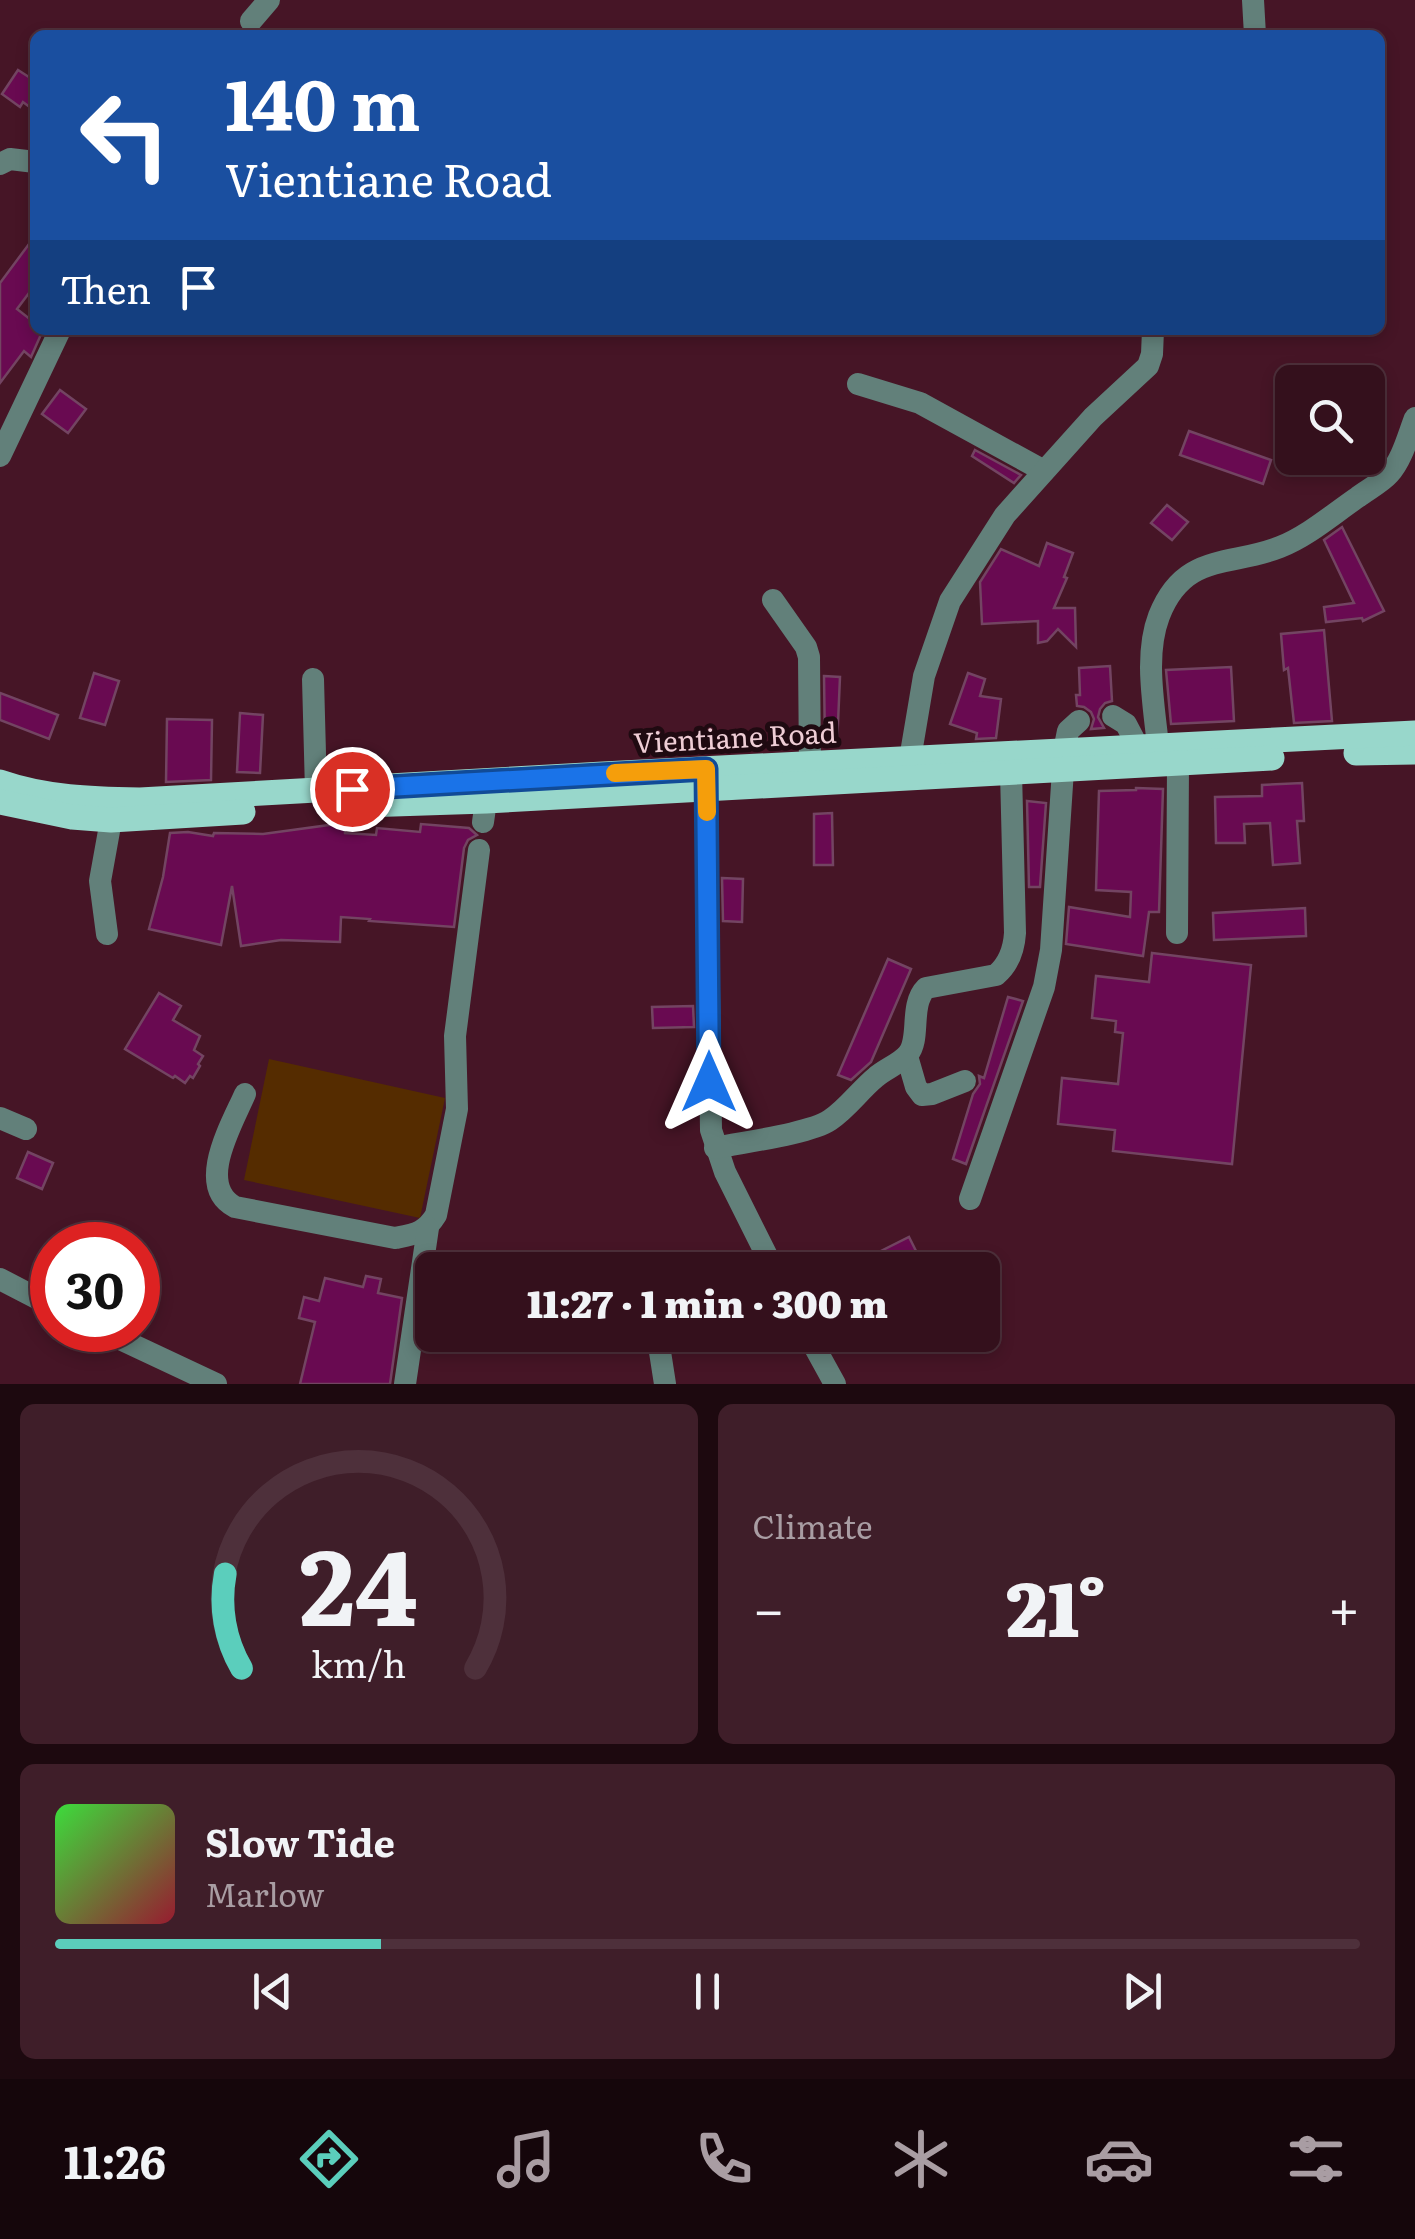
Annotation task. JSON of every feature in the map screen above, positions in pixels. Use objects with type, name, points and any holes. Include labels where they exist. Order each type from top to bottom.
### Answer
[{"type":"main road","name":"Vientiane Road","points":[[0,782],[66,798],[140,800],[706,779],[810,764],[910,759],[1063,760],[1148,746],[1415,734]]},
{"type":"main road","points":[[0,802],[72,817],[111,820],[316,807],[484,811],[706,779],[1011,772],[1063,760],[1178,764],[1415,752]]},
{"type":"street","points":[[252,21],[270,0]]},
{"type":"street","points":[[1252,0],[1255,30]]},
{"type":"street","points":[[0,164],[10,159],[30,161]]},
{"type":"street","points":[[0,456],[58,335]]},
{"type":"street","points":[[910,759],[924,676],[950,601],[1006,515],[1093,416],[1148,366],[1153,335]]},
{"type":"street","points":[[858,384],[920,402],[1044,471]]},
{"type":"street","points":[[1148,746],[1153,646],[1159,617],[1169,597],[1207,564],[1278,548],[1370,488],[1388,474],[1398,459],[1415,418]]},
{"type":"street","points":[[772,600],[806,647],[810,764]]},
{"type":"street","points":[[314,679],[316,791]]},
{"type":"street","points":[[1114,716],[1148,746]]},
{"type":"street","points":[[970,1199],[1044,987],[1052,950],[1063,760],[1068,731],[1078,721]]},
{"type":"street","points":[[1177,933],[1178,764]]},
{"type":"street","points":[[716,1148],[831,1120],[876,1077],[907,1056],[918,1001],[926,988],[996,975],[1004,969],[1015,933],[1011,772]]},
{"type":"street","points":[[706,779],[710,1118],[725,1172],[765,1252]]},
{"type":"street","points":[[106,934],[100,881],[111,820]]},
{"type":"street","points":[[405,1384],[428,1228],[436,1215],[458,1109],[456,1036],[479,850]]},
{"type":"street","points":[[907,1056],[922,1095],[965,1080]]},
{"type":"street","points":[[245,1094],[220,1152],[216,1180],[218,1194],[226,1202],[235,1207],[395,1238],[428,1228]]},
{"type":"street","points":[[0,1118],[26,1128]]},
{"type":"street","points":[[0,1279],[30,1295]]},
{"type":"street","points":[[148,1352],[216,1384]]},
{"type":"street","points":[[660,1352],[665,1384]]},
{"type":"street","points":[[817,1352],[835,1384]]},
{"type":"shaded area","points":[[269,1059],[445,1098],[420,1218],[244,1180]]},
{"type":"building","points":[[18,70],[30,78],[30,107],[23,102],[20,107],[2,94]]},
{"type":"building","points":[[30,243],[30,292],[17,309],[30,319],[30,335],[41,335],[31,357],[24,351],[0,383],[0,283]]},
{"type":"building","points":[[60,390],[86,409],[68,433],[42,414]]},
{"type":"building","points":[[1189,431],[1271,460],[1263,484],[1180,455]]},
{"type":"building","points":[[975,450],[1021,475],[1014,483],[972,456]]},
{"type":"building","points":[[1167,505],[1188,522],[1172,540],[1151,523]]},
{"type":"building","points":[[1342,527],[1384,611],[1363,621],[1362,618],[1326,622],[1324,607],[1354,603],[1324,540]]},
{"type":"building","points":[[1047,543],[1073,553],[1054,608],[1075,608],[1076,647],[1058,629],[1047,641],[1038,643],[1038,621],[982,624],[980,582],[1001,549],[1039,566]]},
{"type":"building","points":[[1324,630],[1332,721],[1294,723],[1281,634]]},
{"type":"building","points":[[1110,666],[1112,701],[1105,703],[1098,717],[1104,728],[1091,729],[1091,712],[1077,706],[1079,668]]},
{"type":"building","points":[[1231,667],[1234,721],[1171,724],[1166,670]]},
{"type":"building","points":[[94,673],[119,681],[105,725],[80,718]]},
{"type":"building","points":[[968,673],[985,679],[980,696],[1001,699],[996,738],[976,739],[977,733],[950,724]]},
{"type":"building","points":[[824,676],[840,677],[837,746],[825,746]]},
{"type":"building","points":[[0,693],[58,715],[49,739],[0,720]]},
{"type":"building","points":[[240,713],[263,715],[260,773],[237,772]]},
{"type":"building","points":[[167,719],[212,720],[211,780],[166,782]]},
{"type":"building","points":[[1302,783],[1304,821],[1297,821],[1300,863],[1273,865],[1270,823],[1244,824],[1245,843],[1216,843],[1215,797],[1262,796],[1262,785]]},
{"type":"building","points":[[1163,789],[1159,912],[1149,912],[1143,956],[1066,944],[1069,907],[1130,917],[1131,892],[1096,890],[1099,791]]},
{"type":"building","points":[[1027,801],[1046,803],[1040,887],[1029,887]]},
{"type":"building","points":[[832,813],[833,865],[814,865],[814,814]]},
{"type":"building","points":[[344,823],[345,833],[376,835],[377,828],[420,832],[421,824],[469,828],[477,835],[464,848],[454,927],[341,917],[340,942],[281,940],[241,946],[232,886],[221,945],[149,929],[170,833],[263,834]]},
{"type":"building","points":[[722,878],[743,879],[742,922],[723,921]]},
{"type":"building","points":[[1305,908],[1306,936],[1214,940],[1213,913]]},
{"type":"building","points":[[1152,953],[1251,965],[1232,1164],[1113,1151],[1115,1130],[1058,1124],[1062,1078],[1118,1084],[1123,1033],[1115,1032],[1116,1021],[1092,1018],[1096,976],[1149,982]]},
{"type":"building","points":[[888,959],[911,969],[871,1062],[851,1080],[838,1075]]},
{"type":"building","points":[[159,993],[181,1006],[173,1020],[200,1036],[194,1050],[203,1056],[200,1066],[185,1083],[125,1049]]},
{"type":"building","points":[[1008,997],[1023,1001],[966,1164],[953,1159],[973,1094],[980,1084],[979,1076],[984,1078]]},
{"type":"building","points":[[693,1006],[694,1027],[653,1028],[652,1007]]},
{"type":"building","points":[[28,1152],[53,1163],[42,1189],[17,1178]]},
{"type":"building","points":[[909,1237],[916,1252],[879,1252]]},
{"type":"building","points":[[366,1276],[381,1279],[378,1293],[402,1298],[390,1384],[300,1384],[315,1322],[299,1318],[304,1297],[319,1301],[325,1278],[363,1287]]},
{"type":"slow traffic","points":[[615,773],[706,769],[707,812]]},
{"type":"route","points":[[352,789],[706,769],[709,1082]]}]
